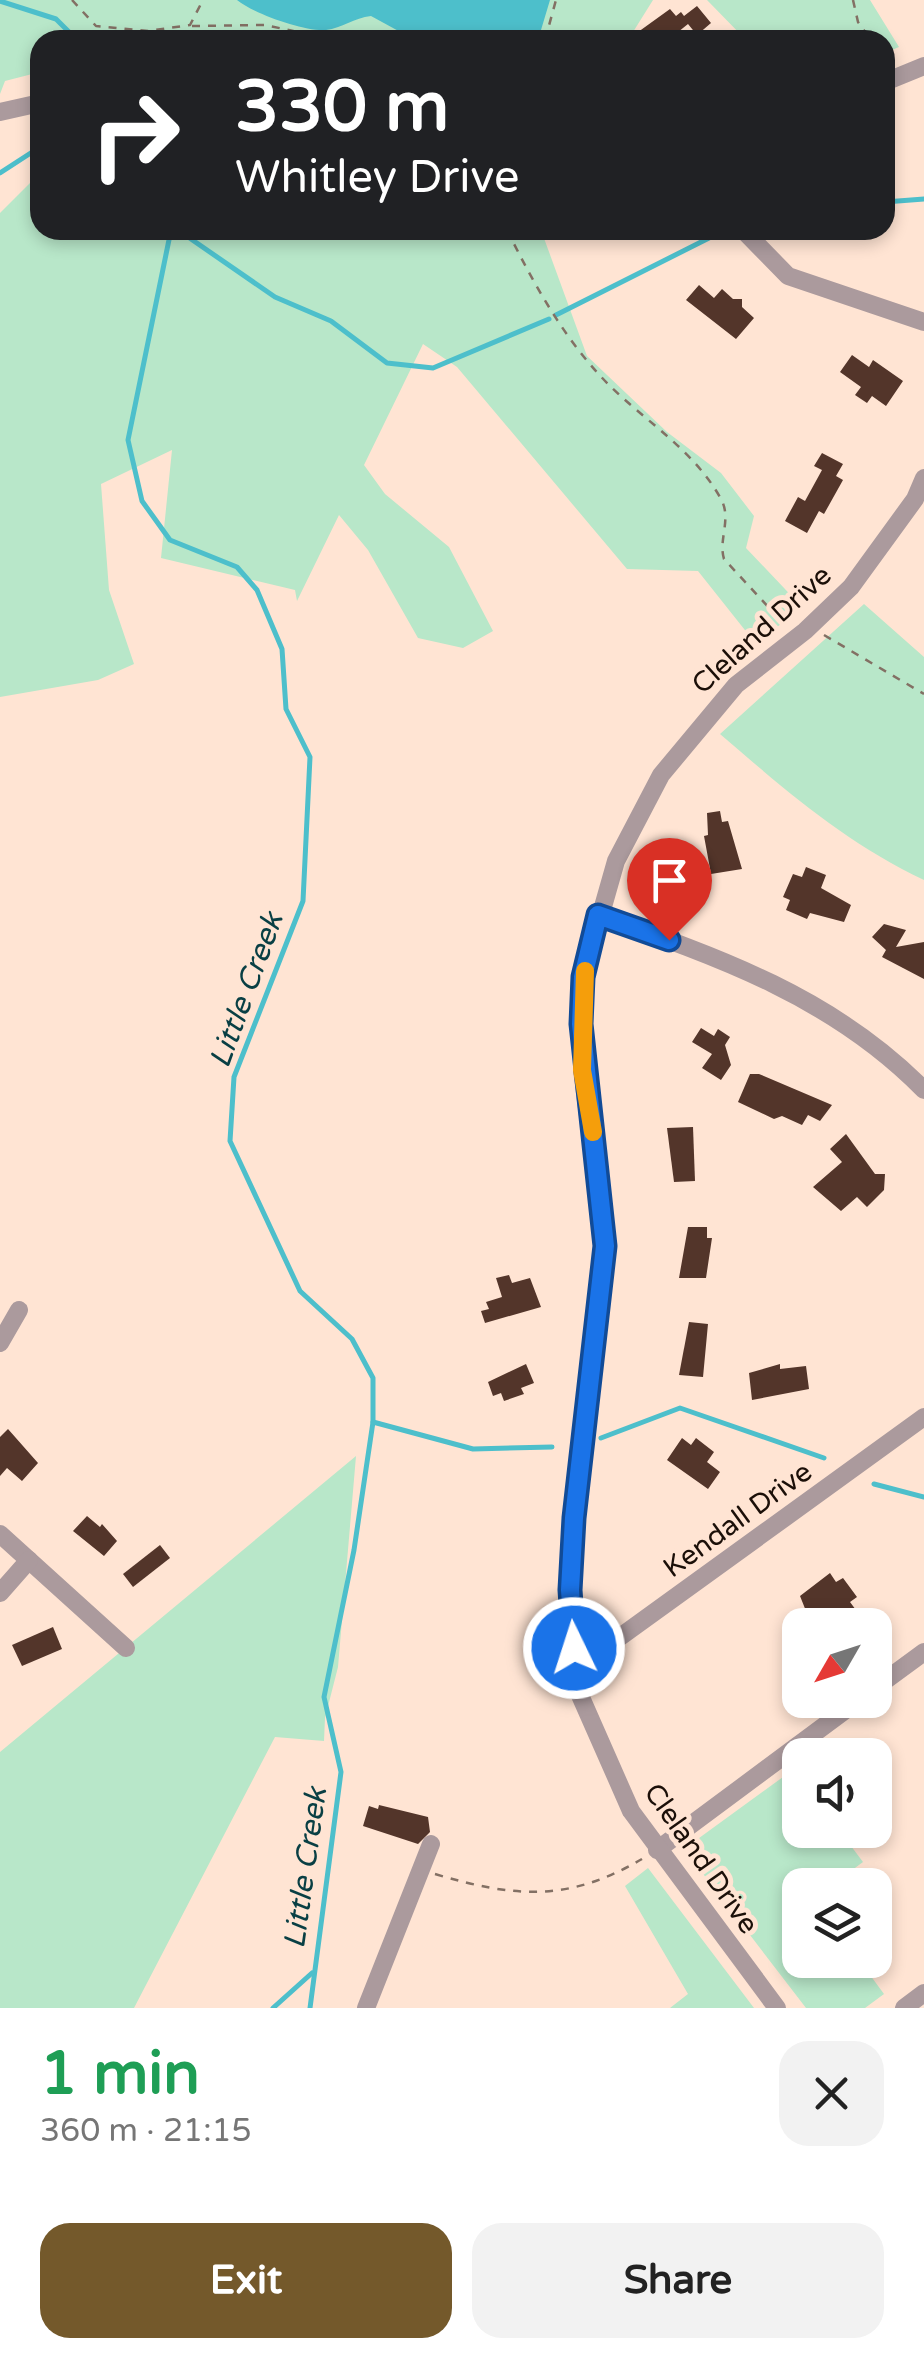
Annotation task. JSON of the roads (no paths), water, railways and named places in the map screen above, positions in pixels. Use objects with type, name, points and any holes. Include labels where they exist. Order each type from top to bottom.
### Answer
[{"type":"street","points":[[895,78],[924,66]]},
{"type":"street","points":[[0,112],[30,105]]},
{"type":"street","points":[[753,240],[788,276],[924,322]]},
{"type":"street","name":"Cleland Drive","points":[[777,2008],[656,1850],[602,1753],[579,1693],[570,1590],[574,1518],[605,1246],[581,1024],[583,977],[616,861],[661,775],[736,685],[805,631],[850,586],[915,499],[924,478]]},
{"type":"street","points":[[598,915],[714,955],[809,1000],[858,1033],[924,1090]]},
{"type":"street","points":[[0,1343],[18,1310]]},
{"type":"street","name":"Kendall Drive","points":[[574,1648],[620,1637],[924,1417]]},
{"type":"street","points":[[0,1534],[126,1648]]},
{"type":"street","points":[[0,1592],[29,1560]]},
{"type":"street","points":[[892,1676],[924,1652]]},
{"type":"street","points":[[656,1850],[835,1718]]},
{"type":"street","points":[[366,2008],[431,1844]]},
{"type":"street","points":[[904,2008],[924,1993]]},
{"type":"water","points":[[237,0],[550,0],[541,30],[397,30],[371,16],[317,30],[255,11]]},
{"type":"waterway","name":"Little Creek","points":[[0,1],[56,19],[67,30]]},
{"type":"waterway","points":[[0,173],[30,154]]},
{"type":"waterway","points":[[895,201],[924,199]]},
{"type":"waterway","name":"Little Creek","points":[[169,240],[128,440],[142,501],[170,540],[237,567],[257,590],[282,649],[286,709],[310,757],[303,901],[234,1077],[230,1141],[300,1291],[352,1339],[373,1378],[373,1422],[354,1550],[324,1697],[341,1772],[310,2008]]},
{"type":"waterway","points":[[192,240],[275,297],[331,321],[387,363],[433,368],[549,319]]},
{"type":"waterway","points":[[556,315],[705,240]]},
{"type":"waterway","points":[[601,1438],[680,1408],[824,1458]]},
{"type":"waterway","points":[[373,1422],[473,1449],[552,1447]]},
{"type":"waterway","points":[[874,1484],[924,1497]]},
{"type":"waterway","points":[[273,2008],[312,1973]]}]
